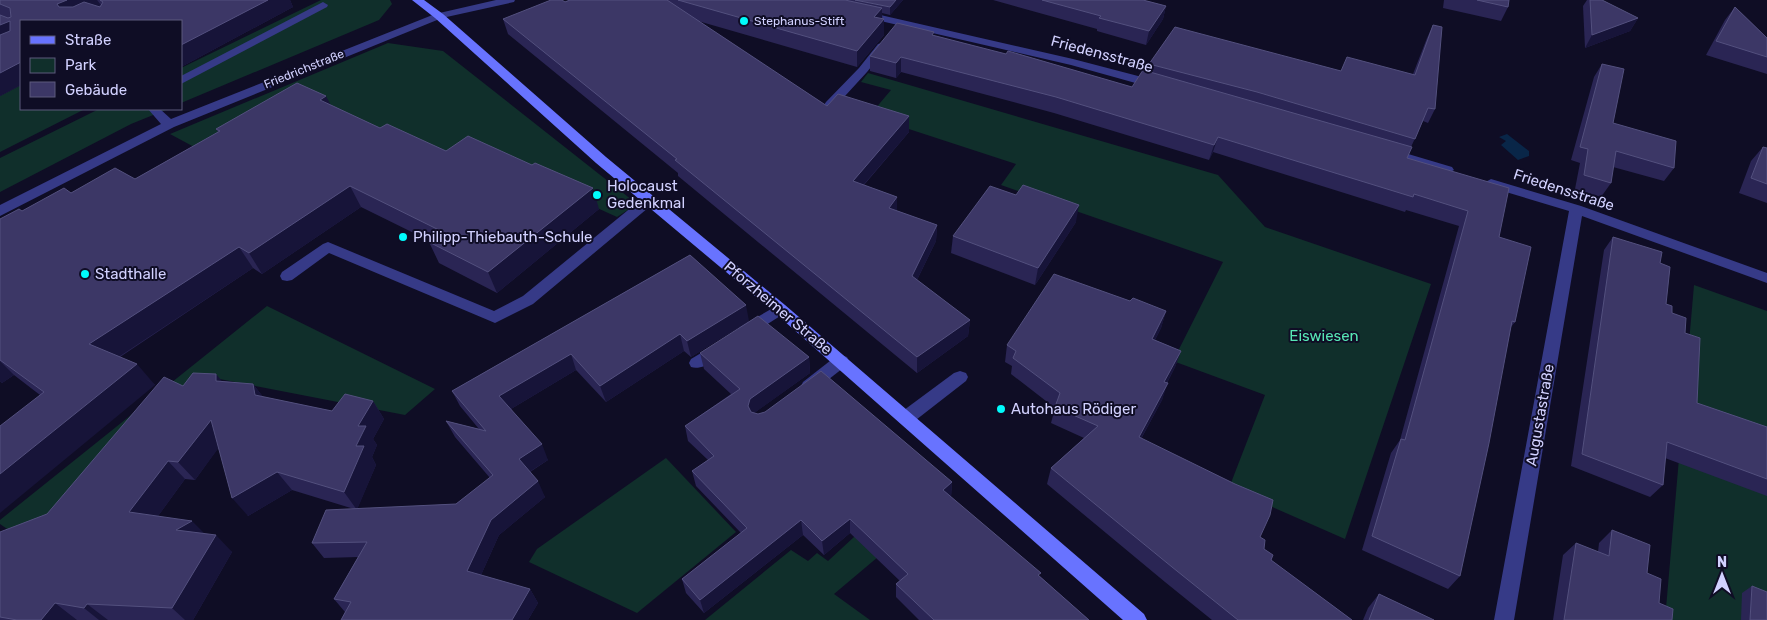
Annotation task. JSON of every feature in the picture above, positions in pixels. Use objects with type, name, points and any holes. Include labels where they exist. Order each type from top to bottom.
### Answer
[{"type":"main road","name":"Pforzheimer Straße","points":[[417,0],[439,16],[649,200],[841,361],[1003,505],[1137,620]]},
{"type":"street","points":[[182,80],[323,5],[310,0]]},
{"type":"street","name":"Friedrichstraße","points":[[0,211],[170,124],[439,16],[508,0]]},
{"type":"street","name":"Friedensstraße","points":[[854,12],[1073,62],[1166,87]]},
{"type":"street","points":[[830,105],[864,70],[902,22]]},
{"type":"street","points":[[155,110],[161,118],[170,124]]},
{"type":"street","points":[[1380,150],[1455,172]]},
{"type":"street","name":"Friedensstraße","points":[[1483,181],[1576,209],[1767,278]]},
{"type":"street","points":[[287,276],[328,247],[495,317],[528,300],[649,200]]},
{"type":"street","name":"Augustastraße","points":[[1504,620],[1576,209]]},
{"type":"street","points":[[697,363],[780,309]]},
{"type":"street","points":[[798,394],[841,361]]},
{"type":"street","points":[[906,418],[960,377]]},
{"type":"green space","points":[[321,0],[390,0],[392,4],[379,20],[182,103],[182,68]]},
{"type":"green space","points":[[388,43],[443,51],[637,204],[617,217],[474,152],[196,148],[170,134]]},
{"type":"green space","name":"Eiswiesen","points":[[868,73],[1218,175],[1265,227],[1431,284],[1345,539],[1229,488],[1265,395],[1173,361],[1223,262],[1001,185],[1016,164],[869,116],[891,90],[861,82]]},
{"type":"green space","points":[[20,86],[20,110],[83,110],[0,152],[0,96]]},
{"type":"green space","points":[[97,110],[166,110],[131,124],[0,192],[0,158]]},
{"type":"green space","points":[[1694,285],[1767,311],[1767,620],[1665,620]]},
{"type":"green space","points":[[267,306],[435,389],[405,415],[209,377],[23,540],[0,524],[0,520]]},
{"type":"green space","points":[[666,458],[736,532],[637,613],[529,562],[537,549]]},
{"type":"green space","points":[[867,525],[891,546],[834,594],[870,620],[705,620],[791,550],[808,561],[817,553],[828,561]]},
{"type":"water","points":[[1507,134],[1529,151],[1529,156],[1518,160],[1501,145],[1506,141],[1499,137]]},
{"type":"building","points":[[0,0],[67,0],[57,4],[59,7],[73,7],[84,2],[100,7],[103,2],[100,0],[268,0],[182,44],[182,20],[20,20],[20,63],[0,73],[0,35],[10,31],[10,21],[0,25],[0,15],[8,18],[11,17],[10,8],[0,4]]},
{"type":"building","points":[[551,0],[562,0],[565,2],[570,0],[667,0],[827,106],[838,94],[909,116],[853,181],[897,197],[889,208],[937,225],[912,276],[970,320],[917,357],[675,160],[677,159],[503,19]]},
{"type":"building","points":[[678,0],[845,0],[882,8],[874,17],[884,19],[857,51]]},
{"type":"building","points":[[855,0],[896,0],[890,7]]},
{"type":"building","points":[[1042,0],[1143,0],[1166,6],[1149,31]]},
{"type":"building","points":[[1477,0],[1509,0],[1508,7]]},
{"type":"building","points":[[1590,0],[1602,0],[1638,18],[1592,35]]},
{"type":"building","points":[[1735,7],[1767,38],[1767,57],[1716,41]]},
{"type":"building","points":[[897,23],[934,32],[932,35],[1006,54],[1008,51],[1132,87],[1143,70],[1412,147],[1407,158],[1509,188],[1499,237],[1531,247],[1515,322],[1512,321],[1489,443],[1460,576],[1372,536],[1401,439],[1405,440],[1468,211],[1414,194],[1413,197],[1218,137],[1214,145],[1056,97],[901,57],[896,63],[870,56]]},
{"type":"building","points":[[1433,25],[1442,27],[1435,109],[1428,108],[1415,139],[1257,92],[1149,64],[1175,27],[1341,71],[1347,57],[1415,75]]},
{"type":"building","points":[[1602,64],[1624,69],[1613,123],[1676,141],[1674,168],[1616,151],[1611,183],[1584,175],[1588,149],[1580,147]]},
{"type":"building","points":[[297,83],[326,96],[320,100],[380,128],[387,124],[446,151],[468,136],[532,165],[535,163],[593,188],[488,272],[429,242],[443,232],[350,186],[249,253],[239,247],[89,344],[137,364],[0,474],[0,426],[44,392],[0,360],[0,219],[19,209],[22,211],[64,188],[71,193],[115,168],[135,179],[220,131],[216,129]]},
{"type":"building","points":[[1763,147],[1767,148],[1767,184],[1751,178]]},
{"type":"building","points":[[1023,185],[1079,205],[1038,268],[953,236],[990,186],[1016,195]]},
{"type":"building","points":[[1613,237],[1662,252],[1660,263],[1670,267],[1666,304],[1672,306],[1672,313],[1686,318],[1685,333],[1700,338],[1697,403],[1767,427],[1767,479],[1667,442],[1663,485],[1582,454]]},
{"type":"building","points":[[690,255],[746,305],[687,341],[680,334],[600,386],[571,354],[499,396],[542,444],[519,459],[538,481],[491,520],[467,571],[530,589],[512,620],[341,620],[351,602],[334,599],[367,542],[312,543],[326,510],[456,504],[493,475],[446,421],[486,431],[452,391]]},
{"type":"building","points":[[1054,274],[1130,301],[1133,298],[1166,311],[1152,339],[1181,351],[1164,382],[1168,383],[1139,437],[1235,484],[1273,500],[1270,515],[1260,537],[1265,540],[1264,549],[1273,555],[1271,560],[1352,620],[1238,620],[1051,468],[1098,426],[1055,407],[1060,393],[1013,358],[1016,351],[1007,345]]},
{"type":"building","points":[[758,316],[809,357],[750,399],[748,406],[751,412],[758,414],[765,412],[821,371],[952,482],[943,490],[1041,573],[1038,575],[1089,620],[934,620],[896,584],[908,574],[850,519],[822,541],[801,520],[700,600],[682,579],[747,528],[692,471],[714,456],[685,426],[740,389],[700,353]]},
{"type":"building","points":[[193,373],[216,374],[216,381],[253,384],[255,395],[332,411],[345,394],[373,401],[358,426],[366,426],[356,446],[364,446],[344,492],[277,472],[232,498],[211,420],[178,462],[168,461],[129,512],[192,521],[176,530],[216,535],[172,608],[87,604],[84,608],[55,603],[41,620],[17,620],[0,617],[0,532],[47,514],[164,377],[183,386]]},
{"type":"building","points":[[1612,530],[1650,545],[1647,573],[1661,579],[1659,603],[1673,609],[1672,620],[1564,620],[1576,543],[1609,556]]},
{"type":"building","points":[[1752,586],[1767,592],[1767,620],[1750,620]]},
{"type":"building","points":[[1379,594],[1434,620],[1369,620]]},
{"type":"place","name":"Stephanus-Stift","points":[[744,21]]},
{"type":"place","name":"Holocaust Gedenkmal","points":[[597,195]]},
{"type":"place","name":"Philipp-Thiebauth-Schule","points":[[403,237]]},
{"type":"place","name":"Stadthalle","points":[[85,274]]},
{"type":"place","name":"Autohaus Rödiger","points":[[1001,409]]}]
